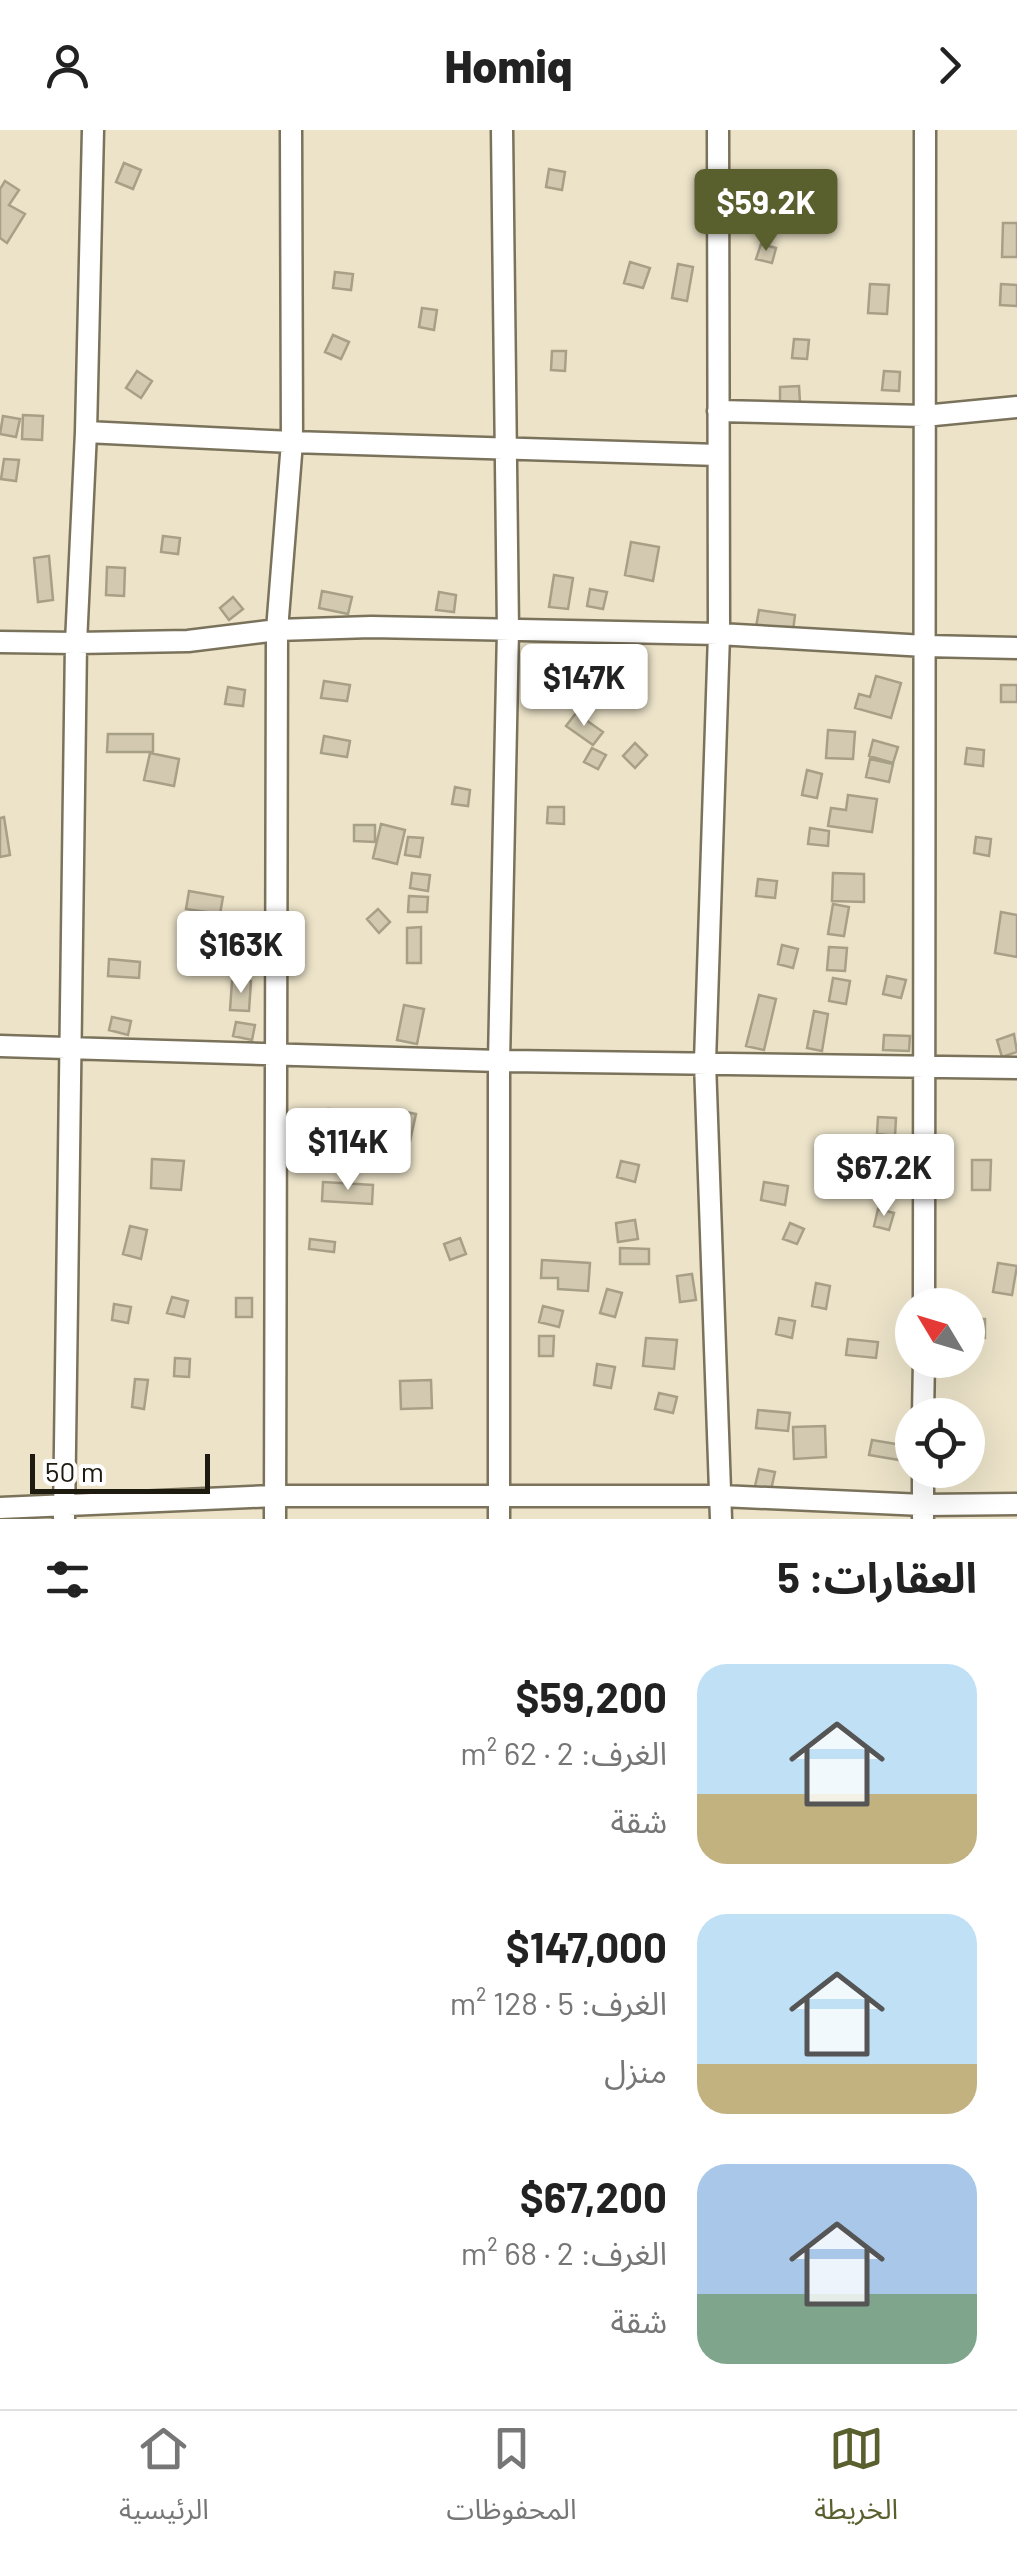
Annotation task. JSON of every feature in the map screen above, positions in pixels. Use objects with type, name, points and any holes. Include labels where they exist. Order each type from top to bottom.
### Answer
[{"type":"street","points":[[64,1512],[76,644],[93,130]]},
{"type":"street","points":[[275,1519],[277,630],[292,442],[291,130]]},
{"type":"street","points":[[499,1519],[498,1061],[508,630],[502,130]]},
{"type":"street","points":[[718,130],[718,634],[705,1062],[720,1519]]},
{"type":"street","points":[[924,1288],[925,130]]},
{"type":"street","points":[[718,411],[924,416],[1017,407]]},
{"type":"street","points":[[86,432],[718,455]]},
{"type":"street","points":[[0,642],[188,641],[277,630],[370,627],[718,634],[1017,648]]},
{"type":"street","points":[[0,1046],[498,1061],[1017,1068]]},
{"type":"street","points":[[0,1508],[64,1512],[274,1496],[721,1496],[923,1512],[1017,1504]]},
{"type":"building","points":[[124,163],[141,170],[133,189],[116,182]]},
{"type":"building","points":[[549,169],[565,172],[562,190],[546,187]]},
{"type":"building","points":[[5,181],[19,190],[9,205],[25,214],[7,243],[0,238],[0,189]]},
{"type":"building","points":[[1003,223],[1017,223],[1017,257],[1002,257]]},
{"type":"building","points":[[761,244],[776,248],[772,263],[756,259]]},
{"type":"building","points":[[630,262],[650,268],[643,288],[624,283]]},
{"type":"building","points":[[678,264],[693,267],[687,301],[672,298]]},
{"type":"building","points":[[335,272],[353,274],[351,290],[333,288]]},
{"type":"building","points":[[870,284],[889,285],[887,314],[868,313]]},
{"type":"building","points":[[1001,284],[1017,285],[1017,306],[1000,305]]},
{"type":"building","points":[[422,308],[437,310],[434,330],[419,327]]},
{"type":"building","points":[[333,335],[349,342],[341,359],[325,352]]},
{"type":"building","points":[[794,339],[809,340],[807,359],[792,358]]},
{"type":"building","points":[[552,351],[566,351],[565,371],[551,370]]},
{"type":"building","points":[[137,371],[152,381],[141,398],[126,388]]},
{"type":"building","points":[[884,371],[900,372],[899,391],[882,390]]},
{"type":"building","points":[[799,386],[800,402],[780,403],[780,387]]},
{"type":"building","points":[[23,415],[43,416],[42,440],[22,439]]},
{"type":"building","points":[[3,416],[20,419],[16,437],[0,434]]},
{"type":"building","points":[[4,459],[19,460],[16,481],[1,479]]},
{"type":"building","points":[[163,536],[180,538],[178,554],[161,552]]},
{"type":"building","points":[[631,542],[659,547],[653,581],[625,575]]},
{"type":"building","points":[[49,556],[53,600],[38,602],[34,558]]},
{"type":"building","points":[[107,567],[125,568],[124,596],[106,595]]},
{"type":"building","points":[[554,575],[573,578],[568,609],[549,607]]},
{"type":"building","points":[[590,589],[607,592],[603,609],[587,606]]},
{"type":"building","points":[[322,591],[352,597],[348,614],[319,608]]},
{"type":"building","points":[[439,592],[456,595],[454,612],[436,610]]},
{"type":"building","points":[[233,597],[243,609],[229,620],[220,608]]},
{"type":"building","points":[[759,610],[795,615],[793,631],[756,627]]},
{"type":"building","points":[[876,676],[901,683],[891,718],[855,708],[859,694],[870,697]]},
{"type":"building","points":[[324,681],[350,685],[347,701],[321,698]]},
{"type":"building","points":[[1001,685],[1017,685],[1017,702],[1001,702]]},
{"type":"building","points":[[228,687],[245,690],[243,706],[225,704]]},
{"type":"building","points":[[576,713],[603,732],[593,745],[566,726]]},
{"type":"building","points":[[828,730],[855,732],[853,759],[826,758]]},
{"type":"building","points":[[108,734],[153,734],[153,752],[107,752]]},
{"type":"building","points":[[324,736],[350,741],[347,757],[321,753]]},
{"type":"building","points":[[873,740],[898,747],[893,763],[869,756]]},
{"type":"building","points":[[635,743],[647,755],[635,768],[623,756]]},
{"type":"building","points":[[592,748],[606,755],[598,769],[584,762]]},
{"type":"building","points":[[967,748],[984,750],[983,766],[965,764]]},
{"type":"building","points":[[150,753],[179,759],[174,786],[144,780]]},
{"type":"building","points":[[870,759],[893,764],[889,782],[866,777]]},
{"type":"building","points":[[807,770],[822,774],[817,798],[802,795]]},
{"type":"building","points":[[455,787],[470,790],[468,806],[452,804]]},
{"type":"building","points":[[848,795],[877,799],[872,832],[828,826],[831,808],[846,810]]},
{"type":"building","points":[[548,807],[564,807],[564,824],[547,823]]},
{"type":"building","points":[[4,817],[10,855],[0,857],[0,818]]},
{"type":"building","points":[[381,824],[405,830],[397,864],[373,858]]},
{"type":"building","points":[[354,825],[375,825],[375,842],[354,841]]},
{"type":"building","points":[[810,828],[829,831],[828,846],[808,844]]},
{"type":"building","points":[[408,837],[423,838],[420,857],[405,855]]},
{"type":"building","points":[[976,837],[991,839],[989,856],[974,853]]},
{"type":"building","points":[[412,873],[430,875],[428,891],[410,888]]},
{"type":"building","points":[[833,873],[864,874],[864,902],[832,901]]},
{"type":"building","points":[[758,879],[777,881],[775,898],[756,896]]},
{"type":"building","points":[[189,891],[223,897],[220,914],[186,909]]},
{"type":"building","points":[[409,896],[428,897],[427,912],[408,912]]},
{"type":"building","points":[[833,904],[849,907],[844,936],[828,934]]},
{"type":"building","points":[[378,909],[390,922],[379,933],[367,919]]},
{"type":"building","points":[[1001,912],[1017,915],[1017,957],[995,953]]},
{"type":"building","points":[[421,927],[421,963],[407,963],[407,928]]},
{"type":"building","points":[[782,945],[798,949],[793,968],[778,964]]},
{"type":"building","points":[[223,947],[247,947],[247,965],[223,966]]},
{"type":"building","points":[[829,947],[847,948],[845,971],[827,970]]},
{"type":"building","points":[[109,959],[140,962],[139,978],[108,976]]},
{"type":"building","points":[[887,976],[906,980],[901,998],[883,994]]},
{"type":"building","points":[[833,978],[850,981],[846,1004],[829,1001]]},
{"type":"building","points":[[232,981],[251,981],[249,1011],[230,1010]]},
{"type":"building","points":[[759,995],[776,999],[764,1050],[746,1046]]},
{"type":"building","points":[[404,1005],[424,1009],[417,1044],[397,1040]]},
{"type":"building","points":[[814,1011],[828,1014],[822,1051],[807,1048]]},
{"type":"building","points":[[112,1017],[131,1021],[128,1035],[109,1030]]},
{"type":"building","points":[[236,1022],[255,1025],[252,1040],[233,1036]]},
{"type":"building","points":[[1014,1034],[1017,1052],[1002,1057],[997,1040]]},
{"type":"building","points":[[884,1035],[910,1036],[909,1051],[883,1050]]},
{"type":"building","points":[[328,1109],[345,1110],[343,1127],[327,1126]]},
{"type":"building","points":[[406,1112],[416,1114],[410,1141],[399,1138]]},
{"type":"building","points":[[878,1117],[896,1118],[895,1136],[877,1134]]},
{"type":"building","points":[[152,1159],[184,1161],[181,1190],[151,1188]]},
{"type":"building","points":[[972,1160],[991,1160],[990,1190],[972,1190]]},
{"type":"building","points":[[621,1161],[639,1165],[635,1182],[617,1177]]},
{"type":"building","points":[[323,1182],[373,1185],[372,1204],[322,1201]]},
{"type":"building","points":[[764,1182],[788,1186],[785,1205],[761,1200]]},
{"type":"building","points":[[878,1209],[894,1213],[889,1230],[874,1226]]},
{"type":"building","points":[[635,1220],[638,1239],[618,1242],[616,1223]]},
{"type":"building","points":[[790,1223],[804,1229],[797,1244],[783,1239]]},
{"type":"building","points":[[130,1226],[147,1230],[141,1259],[123,1254]]},
{"type":"building","points":[[460,1238],[466,1254],[450,1260],[444,1244]]},
{"type":"building","points":[[310,1239],[335,1242],[334,1252],[309,1249]]},
{"type":"building","points":[[620,1248],[649,1249],[649,1264],[620,1264]]},
{"type":"building","points":[[542,1260],[590,1263],[588,1291],[558,1289],[558,1278],[541,1278]]},
{"type":"building","points":[[998,1263],[1017,1266],[1012,1295],[993,1292]]},
{"type":"building","points":[[692,1274],[696,1300],[680,1302],[677,1276]]},
{"type":"building","points":[[816,1283],[830,1286],[826,1309],[812,1306]]},
{"type":"building","points":[[607,1289],[622,1293],[615,1317],[600,1313]]},
{"type":"building","points":[[172,1297],[188,1301],[184,1317],[167,1313]]},
{"type":"building","points":[[236,1298],[252,1298],[252,1317],[236,1317]]},
{"type":"building","points":[[114,1304],[131,1307],[128,1323],[112,1320]]},
{"type":"building","points":[[543,1306],[563,1311],[559,1327],[539,1322]]},
{"type":"building","points":[[779,1318],[795,1321],[792,1338],[776,1334]]},
{"type":"building","points":[[539,1336],[554,1336],[553,1356],[539,1356]]},
{"type":"building","points":[[646,1338],[677,1340],[674,1369],[643,1366]]},
{"type":"building","points":[[848,1339],[878,1342],[876,1358],[846,1355]]},
{"type":"building","points":[[175,1358],[190,1359],[189,1377],[174,1376]]},
{"type":"building","points":[[597,1364],[615,1367],[611,1388],[594,1385]]},
{"type":"building","points":[[135,1379],[148,1380],[144,1409],[132,1407]]},
{"type":"building","points":[[431,1380],[432,1408],[401,1409],[400,1381]]},
{"type":"building","points":[[659,1393],[677,1397],[673,1413],[655,1409]]},
{"type":"building","points":[[758,1410],[790,1413],[788,1431],[756,1428]]},
{"type":"building","points":[[825,1426],[826,1457],[794,1459],[793,1427]]},
{"type":"building","points":[[872,1440],[895,1444],[895,1459],[869,1455]]},
{"type":"building","points":[[759,1469],[775,1472],[771,1490],[755,1486]]}]
